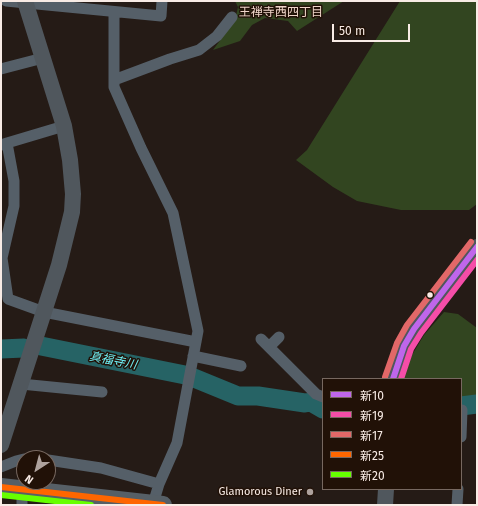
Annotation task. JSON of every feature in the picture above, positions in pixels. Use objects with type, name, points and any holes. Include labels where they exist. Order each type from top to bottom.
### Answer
[{"type":"main road","points":[[1,487],[22,497],[158,504]]},
{"type":"street","points":[[6,1],[161,16],[162,1]]},
{"type":"street","points":[[1,444],[44,312],[72,212],[73,194],[64,126],[26,2]]},
{"type":"street","points":[[114,12],[114,87],[173,213],[198,331],[177,443],[159,484],[158,504]]},
{"type":"street","points":[[114,80],[199,50],[217,36],[232,17]]},
{"type":"street","points":[[1,69],[43,58]]},
{"type":"street","points":[[64,126],[4,144],[14,181],[14,206],[2,258],[8,299],[44,312],[196,342]]},
{"type":"street","points":[[393,378],[404,346],[414,329],[477,247]]},
{"type":"street","points":[[279,337],[265,343],[316,394],[322,397]]},
{"type":"street","points":[[193,356],[241,366]]},
{"type":"street","points":[[21,384],[102,392]]},
{"type":"street","points":[[1,467],[16,461]]},
{"type":"street","points":[[56,461],[101,468],[159,484]]},
{"type":"street","points":[[386,490],[385,505],[395,505]]},
{"type":"street","points":[[457,505],[458,490]]},
{"type":"green space","points":[[235,1],[344,1],[297,31],[288,21],[265,18],[252,25],[240,41],[213,50],[235,20],[238,7]]},
{"type":"green space","points":[[400,1],[477,1],[477,204],[469,210],[401,210],[357,201],[333,187],[296,160],[307,150]]},
{"type":"green space","points":[[444,312],[458,314],[477,328],[477,402],[462,402],[462,378],[403,378],[412,355],[424,335]]},
{"type":"waterway","name":"真福寺川","points":[[41,346],[185,375]]},
{"type":"waterway","name":"真福寺川","points":[[1,349],[24,348]]},
{"type":"waterway","name":"真福寺川","points":[[194,378],[238,396],[258,396],[305,403],[311,402],[322,408]]},
{"type":"waterway","name":"真福寺川","points":[[462,406],[477,404]]},
{"type":"transit line","name":"新17","points":[[385,377],[397,343],[407,325],[471,242]]},
{"type":"transit line","name":"新10","points":[[393,378],[404,346],[414,329],[477,247]]},
{"type":"transit line","name":"新19","points":[[401,378],[411,349],[421,333],[477,260]]},
{"type":"transit line","name":"新25","points":[[1,487],[163,505]]},
{"type":"transit line","name":"新20","points":[[1,495],[91,505]]},
{"type":"place","name":"Glamorous Diner","points":[[310,492]]},
{"type":"district","name":"王禅寺西四丁目","points":[[281,13]]}]
